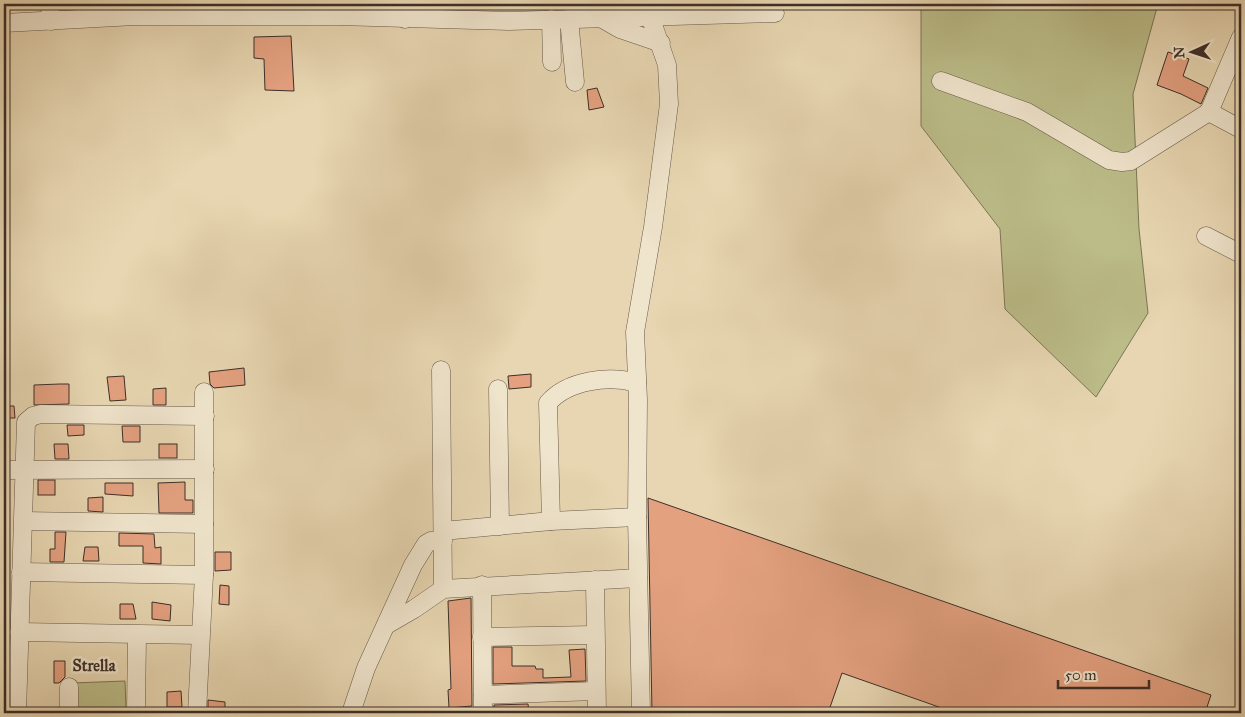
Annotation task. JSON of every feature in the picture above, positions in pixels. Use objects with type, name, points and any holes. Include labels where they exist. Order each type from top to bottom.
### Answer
[{"type":"street","points":[[4,23],[51,12],[135,16],[338,10],[405,12],[509,21],[551,19],[576,14],[599,17],[650,16],[682,9],[775,13]]},
{"type":"street","points":[[576,14],[576,82]]},
{"type":"street","points":[[641,713],[637,517],[637,383],[635,355],[637,313],[653,227],[669,104],[667,65],[661,43],[650,16]]},
{"type":"street","points":[[599,17],[620,28],[661,43]]},
{"type":"street","points":[[551,19],[552,62]]},
{"type":"street","points":[[941,81],[1028,112],[1109,160],[1131,161],[1209,112],[1241,37]]},
{"type":"street","points":[[1209,112],[1241,128]]},
{"type":"street","points":[[1206,236],[1241,254]]},
{"type":"street","points":[[441,370],[443,589]]},
{"type":"street","points":[[551,521],[548,403],[570,388],[588,382],[621,380],[637,383]]},
{"type":"street","points":[[498,389],[500,526]]},
{"type":"street","points":[[197,713],[204,575],[204,392]]},
{"type":"street","points":[[17,713],[11,678],[19,632],[26,422],[33,416],[60,414],[205,416]]},
{"type":"street","points":[[4,470],[205,469]]},
{"type":"street","points":[[351,713],[366,668],[388,624],[402,587],[423,546],[443,536],[500,526],[551,521],[637,517]]},
{"type":"street","points":[[24,521],[204,524]]},
{"type":"street","points":[[21,572],[204,575]]},
{"type":"street","points":[[388,624],[443,589],[482,585],[638,578]]},
{"type":"street","points":[[594,580],[597,713]]},
{"type":"street","points":[[482,585],[483,713]]},
{"type":"street","points":[[19,632],[200,636]]},
{"type":"street","points":[[136,713],[137,635]]},
{"type":"street","points":[[482,637],[595,635]]},
{"type":"street","points":[[68,687],[69,713]]},
{"type":"street","points":[[483,695],[596,690]]},
{"type":"green space","points":[[921,4],[1158,4],[1133,94],[1139,229],[1148,313],[1096,397],[1005,309],[1000,229],[921,126]]},
{"type":"green space","points":[[125,681],[126,709],[73,711],[72,683]]},
{"type":"building","points":[[291,36],[294,91],[265,90],[264,59],[254,58],[254,37]]},
{"type":"building","points":[[1168,52],[1189,59],[1183,76],[1208,88],[1201,104],[1157,85]]},
{"type":"building","points":[[597,88],[604,107],[589,110],[587,90]]},
{"type":"building","points":[[244,368],[245,385],[214,388],[210,384],[209,372]]},
{"type":"building","points":[[531,374],[531,387],[509,389],[508,376]]},
{"type":"building","points":[[124,376],[126,400],[110,401],[107,377]]},
{"type":"building","points":[[69,384],[69,404],[34,405],[34,385]]},
{"type":"building","points":[[166,388],[166,405],[153,405],[153,389]]},
{"type":"building","points":[[4,406],[14,406],[15,418],[4,418]]},
{"type":"building","points":[[67,425],[84,425],[84,435],[68,436]]},
{"type":"building","points":[[122,426],[140,426],[140,442],[123,442]]},
{"type":"building","points":[[54,444],[68,444],[69,459],[55,459]]},
{"type":"building","points":[[159,444],[177,444],[177,458],[159,458]]},
{"type":"building","points":[[38,480],[55,480],[55,495],[38,495]]},
{"type":"building","points":[[185,482],[185,500],[193,500],[193,513],[159,513],[158,483]]},
{"type":"building","points":[[105,483],[133,483],[133,496],[105,494]]},
{"type":"building","points":[[103,497],[103,512],[88,511],[88,498]]},
{"type":"building","points":[[648,498],[1211,695],[1205,713],[956,713],[842,673],[828,713],[652,713]]},
{"type":"building","points":[[55,532],[66,532],[64,562],[50,562],[50,549],[55,549]]},
{"type":"building","points":[[119,533],[154,534],[155,548],[161,547],[161,564],[143,563],[143,546],[119,546]]},
{"type":"building","points":[[85,547],[98,547],[99,561],[83,561]]},
{"type":"building","points":[[215,552],[231,552],[231,570],[215,571]]},
{"type":"building","points":[[220,585],[229,586],[229,605],[219,604]]},
{"type":"building","points":[[471,598],[472,706],[449,708],[448,690],[451,689],[448,601]]},
{"type":"building","points":[[152,602],[171,605],[170,621],[152,619]]},
{"type":"building","points":[[120,604],[133,604],[136,619],[120,619]]},
{"type":"building","points":[[493,647],[512,647],[512,666],[535,666],[536,669],[543,669],[543,678],[571,677],[569,650],[585,649],[586,681],[493,684]]},
{"type":"building","points":[[54,661],[65,661],[65,677],[59,683],[54,683]]},
{"type":"building","points":[[181,691],[182,707],[167,707],[167,692]]},
{"type":"building","points":[[208,700],[225,702],[225,713],[208,713]]},
{"type":"building","points":[[528,704],[529,713],[494,713],[494,705]]},
{"type":"district","name":"Strella","points":[[94,665]]}]
